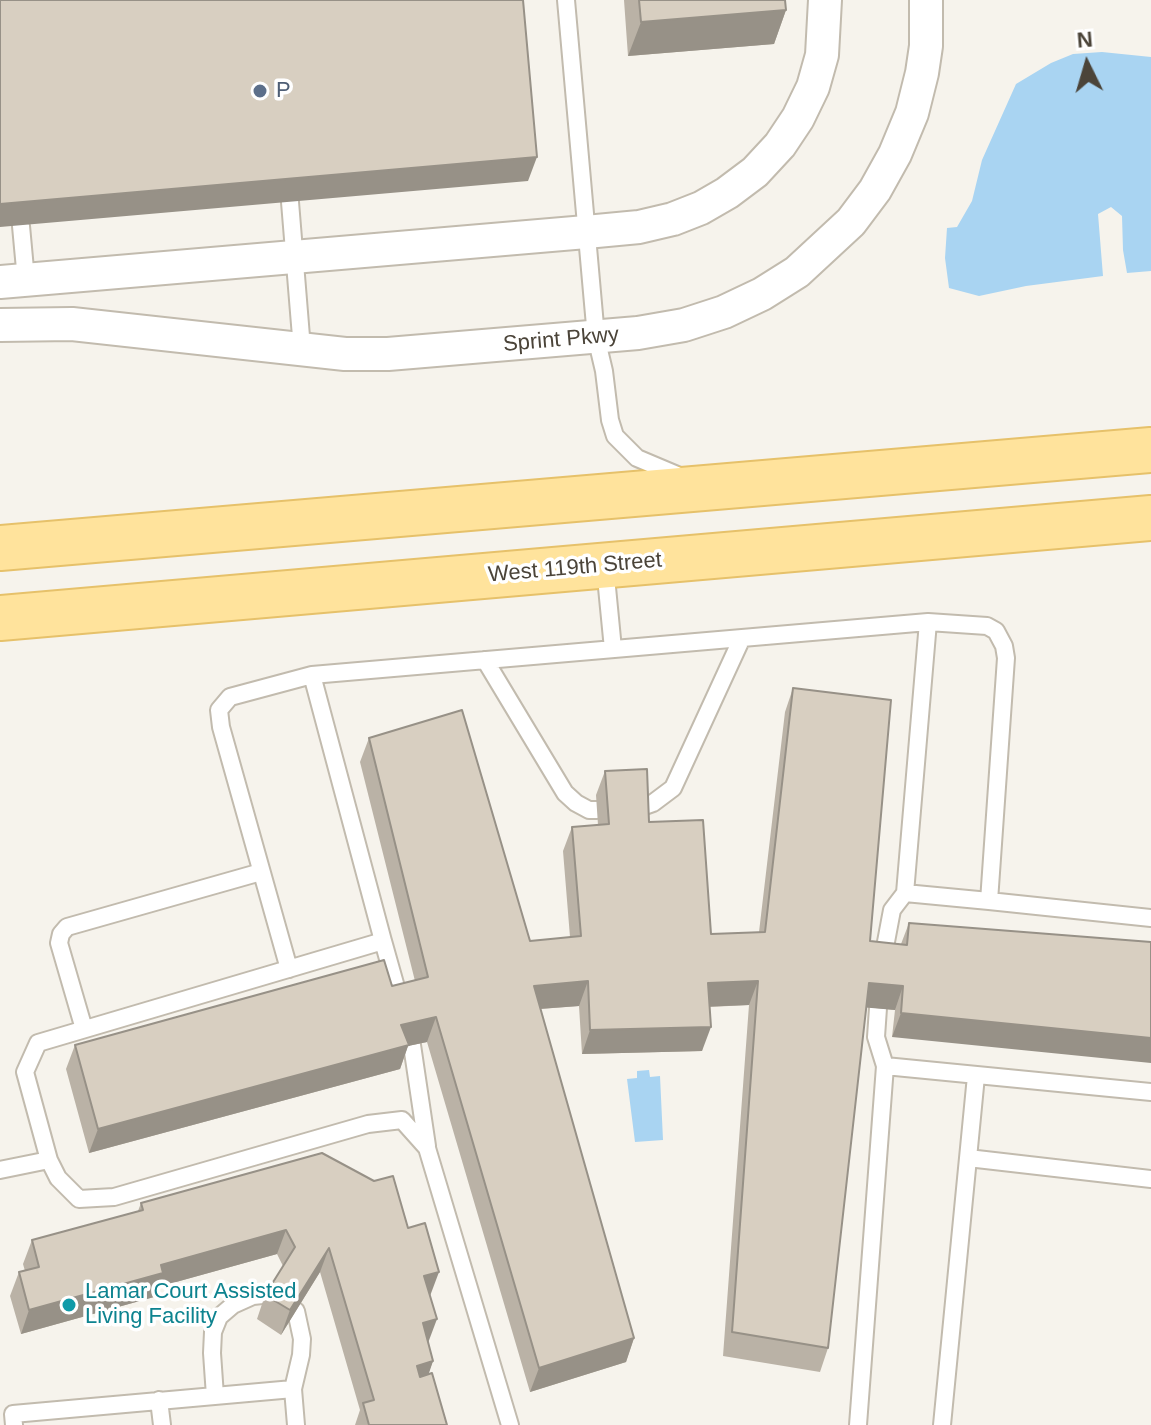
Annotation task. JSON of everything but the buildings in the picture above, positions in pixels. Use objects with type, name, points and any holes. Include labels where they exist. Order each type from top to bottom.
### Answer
[{"type":"main road","points":[[0,548],[1151,450]]},
{"type":"main road","name":"West 119th Street","points":[[0,618],[1151,518]]},
{"type":"street","points":[[13,281],[586,232],[639,227],[673,219],[727,193],[755,172],[780,145],[813,87],[822,55],[825,0]]},
{"type":"street","name":"Sprint Pkwy","points":[[0,325],[72,324],[345,354],[388,354],[638,333],[684,325],[724,312],[762,294],[797,272],[851,222],[875,190],[895,154],[912,113],[926,46],[926,0]]},
{"type":"lane","points":[[566,0],[596,337],[610,420],[615,436],[637,458],[709,488]]},
{"type":"lane","points":[[290,202],[302,349]]},
{"type":"lane","points":[[13,281],[21,226]]},
{"type":"lane","points":[[604,566],[613,649]]},
{"type":"lane","points":[[881,967],[892,910],[905,893],[928,622]]},
{"type":"lane","points":[[289,969],[221,727],[219,710],[230,697],[312,675],[928,622],[987,626],[996,631],[1006,658],[989,901]]},
{"type":"lane","points":[[639,808],[653,803],[673,788],[742,638]]},
{"type":"lane","points":[[485,660],[565,793],[589,810],[597,810]]},
{"type":"lane","points":[[312,675],[401,1006]]},
{"type":"lane","points":[[84,1029],[59,943],[67,927],[261,872]]},
{"type":"lane","points":[[905,893],[1151,918]]},
{"type":"lane","points":[[383,941],[38,1043],[25,1072],[49,1160],[58,1178],[79,1199],[114,1197],[368,1124],[402,1120],[427,1148]]},
{"type":"lane","points":[[858,1425],[885,1066],[876,1037],[878,1008]]},
{"type":"lane","points":[[412,1045],[427,1148],[510,1425]]},
{"type":"lane","points":[[885,1066],[1151,1092]]},
{"type":"lane","points":[[942,1425],[976,1076]]},
{"type":"lane","points":[[968,1158],[1151,1179]]},
{"type":"lane","points":[[0,1170],[49,1160]]},
{"type":"lane","points":[[215,1396],[213,1332],[219,1317],[233,1305],[253,1296],[272,1294]]},
{"type":"lane","points":[[296,1311],[302,1339],[293,1389],[296,1425]]},
{"type":"lane","points":[[14,1425],[13,1414],[293,1389]]},
{"type":"lane","points":[[159,1400],[162,1425]]},
{"type":"water","points":[[1102,52],[1151,57],[1151,271],[1127,273],[1122,216],[1111,207],[1098,214],[1103,276],[979,296],[949,288],[945,258],[947,228],[957,227],[972,201],[982,160],[1016,84],[1073,54]]},
{"type":"water","points":[[649,1070],[650,1077],[660,1076],[663,1140],[635,1142],[627,1079],[637,1078],[637,1071]]},
{"type":"place","name":"P","points":[[260,91]]},
{"type":"place","name":"Lamar Court Assisted Living Facility","points":[[69,1305]]}]
